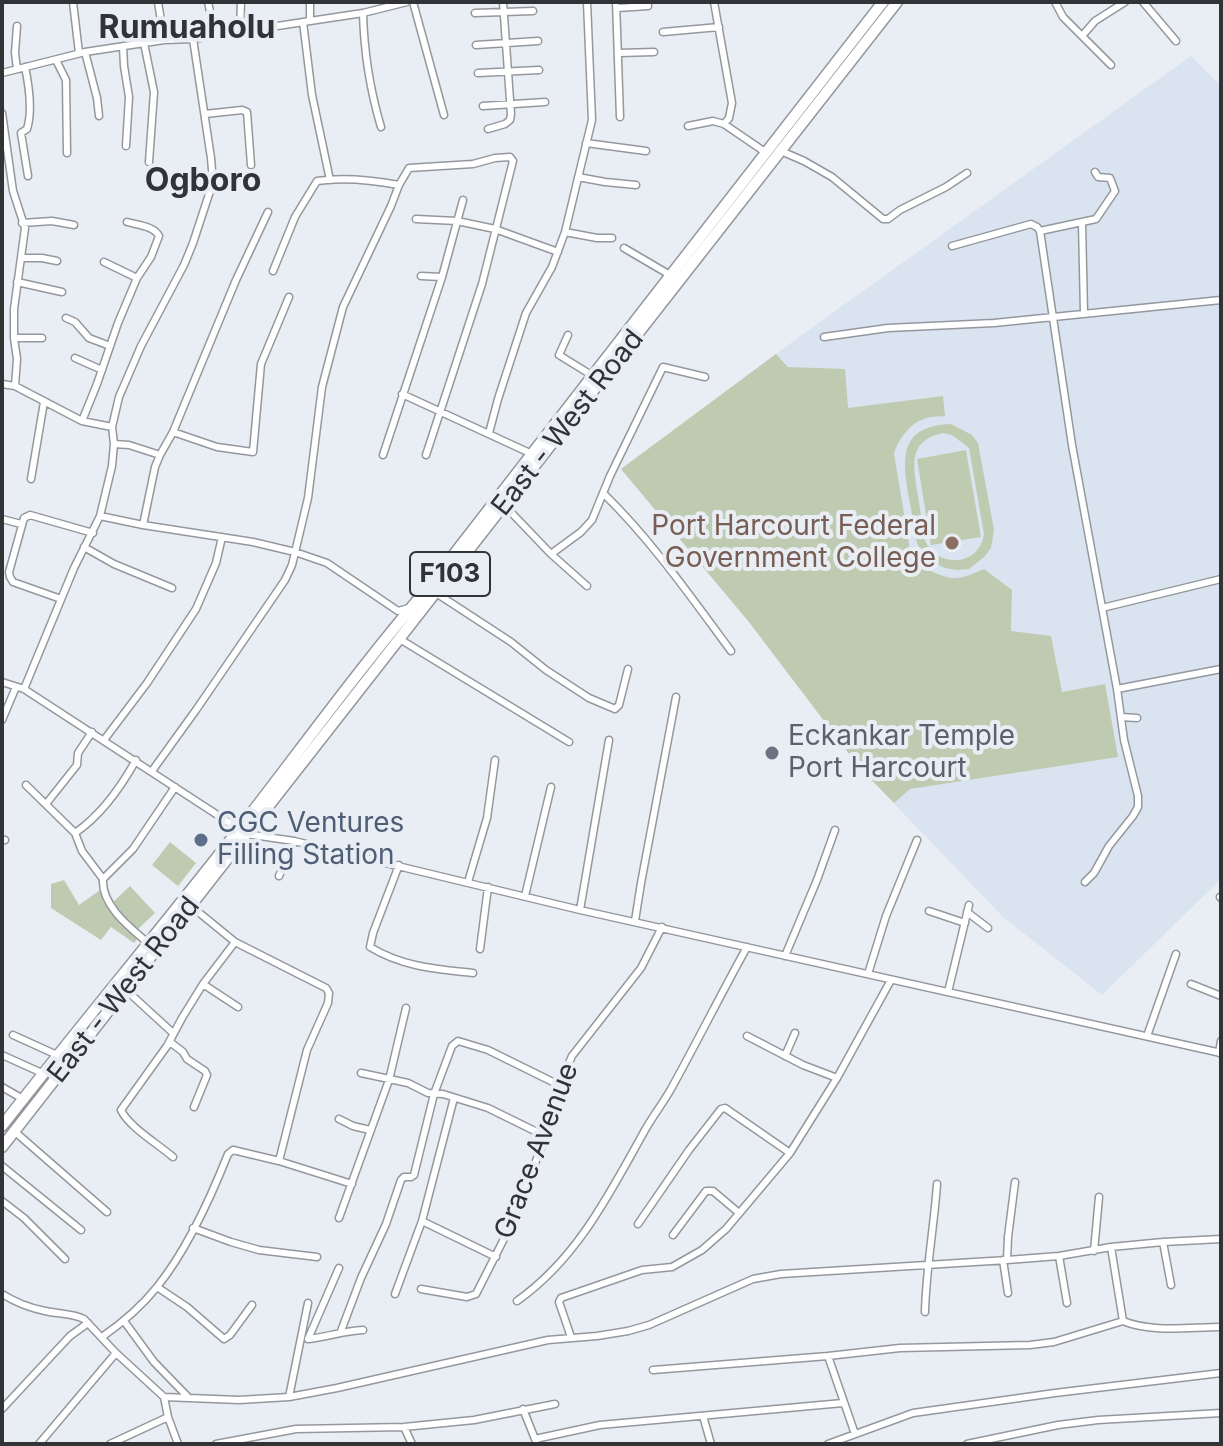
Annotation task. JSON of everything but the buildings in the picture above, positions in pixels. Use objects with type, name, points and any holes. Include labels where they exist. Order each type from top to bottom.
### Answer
[{"type":"main road","name":"East - West Road","points":[[2,1147],[191,906],[242,832],[883,2]]},
{"type":"main road","name":"East - West Road","points":[[2,1126],[398,638],[415,609],[436,593],[897,2]]},
{"type":"street","points":[[73,2],[82,53],[97,98],[99,116]]},
{"type":"street","points":[[158,2],[164,40]]},
{"type":"street","points":[[208,2],[215,35]]},
{"type":"street","points":[[240,31],[241,2]]},
{"type":"street","points":[[310,2],[306,22],[312,95],[330,180]]},
{"type":"street","points":[[2,73],[82,53],[306,22],[363,13],[380,5],[410,2],[444,115]]},
{"type":"street","points":[[488,129],[510,120],[503,2]]},
{"type":"street","points":[[489,433],[526,313],[552,267],[565,232],[592,120],[587,2]]},
{"type":"street","points":[[714,2],[732,103],[729,118],[724,124]]},
{"type":"street","points":[[1055,2],[1063,17],[1111,65]]},
{"type":"street","points":[[1082,36],[1095,21],[1125,2]]},
{"type":"street","points":[[1143,2],[1176,41]]},
{"type":"street","points":[[620,117],[616,5],[648,6]]},
{"type":"street","points":[[475,13],[533,11]]},
{"type":"street","points":[[363,13],[364,43],[381,127]]},
{"type":"street","points":[[17,26],[15,53],[30,103],[27,129],[21,133],[28,176]]},
{"type":"street","points":[[663,32],[719,27]]},
{"type":"street","points":[[2,720],[100,516],[109,485],[114,444],[112,427],[119,397],[193,243],[213,182],[193,39]]},
{"type":"street","points":[[476,45],[538,41]]},
{"type":"street","points":[[144,43],[154,92],[149,162]]},
{"type":"street","points":[[123,46],[129,97],[126,146]]},
{"type":"street","points":[[619,53],[654,52]]},
{"type":"street","points":[[56,60],[66,80],[67,153]]},
{"type":"street","points":[[478,73],[539,70]]},
{"type":"street","points":[[483,106],[545,102]]},
{"type":"street","points":[[205,114],[247,112],[251,165]]},
{"type":"street","points":[[2,113],[13,191],[25,228],[14,309],[15,386]]},
{"type":"street","points":[[688,126],[713,121],[724,124],[765,152]]},
{"type":"street","points":[[586,143],[646,151]]},
{"type":"street","points":[[781,151],[832,177],[883,219],[888,219],[967,173]]},
{"type":"street","points":[[152,771],[285,580],[308,498],[322,387],[343,307],[399,185],[409,168],[473,164],[510,157],[513,161],[482,284],[426,455]]},
{"type":"street","points":[[1040,231],[1096,219],[1115,191],[1110,178],[1098,177],[1095,172]]},
{"type":"street","points":[[578,177],[636,185]]},
{"type":"street","points":[[273,271],[295,217],[317,181],[399,185]]},
{"type":"street","points":[[383,455],[442,277],[463,200]]},
{"type":"street","points":[[143,525],[155,467],[268,212]]},
{"type":"street","points":[[416,219],[457,221],[495,229],[558,252]]},
{"type":"street","points":[[22,223],[52,221],[74,225]]},
{"type":"street","points":[[82,421],[137,278],[151,257],[159,234],[127,222]]},
{"type":"street","points":[[1082,223],[1084,313]]},
{"type":"street","points":[[952,246],[1031,224],[1040,231],[1072,445],[1124,740],[1138,796],[1138,807],[1133,816],[1085,882]]},
{"type":"street","points":[[565,232],[612,238]]},
{"type":"street","points":[[624,248],[670,275]]},
{"type":"street","points":[[21,258],[57,261]]},
{"type":"street","points":[[104,262],[137,278]]},
{"type":"street","points":[[421,276],[442,277]]},
{"type":"street","points":[[17,282],[62,292]]},
{"type":"street","points":[[173,432],[217,447],[253,452],[261,364],[289,297]]},
{"type":"street","points":[[824,337],[888,328],[994,323],[1221,300]]},
{"type":"street","points":[[66,318],[75,322],[89,338],[110,346]]},
{"type":"street","points":[[568,335],[559,355],[593,376]]},
{"type":"street","points":[[14,338],[42,338]]},
{"type":"street","points":[[75,358],[102,370]]},
{"type":"street","points":[[551,554],[592,520],[663,367],[705,377]]},
{"type":"street","points":[[2,384],[15,386],[82,421],[112,427]]},
{"type":"street","points":[[402,394],[532,454]]},
{"type":"street","points":[[31,479],[44,402]]},
{"type":"street","points":[[114,444],[129,445],[160,455]]},
{"type":"street","points":[[604,494],[690,594],[731,651]]},
{"type":"street","points":[[504,505],[587,586]]},
{"type":"street","points":[[61,599],[13,582],[10,577],[21,524],[30,515],[93,533]]},
{"type":"street","points":[[100,516],[295,552],[327,563],[398,611],[415,609]]},
{"type":"street","points":[[2,519],[21,524]]},
{"type":"street","points":[[104,740],[147,683],[196,609],[216,563],[222,537]]},
{"type":"street","points":[[84,547],[172,588]]},
{"type":"street","points":[[1102,608],[1221,579]]},
{"type":"street","points":[[436,593],[589,698],[615,709],[619,705],[628,669]]},
{"type":"street","points":[[398,638],[569,742]]},
{"type":"street","points":[[1117,689],[1221,669]]},
{"type":"street","points":[[2,682],[20,688],[92,732],[242,832],[294,841],[580,910],[1220,1053],[1221,1041]]},
{"type":"street","points":[[635,921],[676,697]]},
{"type":"street","points":[[1121,717],[1137,718]]},
{"type":"street","points":[[46,804],[77,765],[78,753],[92,732]]},
{"type":"street","points":[[580,910],[609,740]]},
{"type":"street","points":[[75,833],[111,798],[136,760]]},
{"type":"street","points":[[468,882],[487,818],[495,760]]},
{"type":"street","points":[[26,785],[75,833],[82,851],[103,879],[103,888],[114,908],[149,944]]},
{"type":"street","points":[[103,879],[133,849],[175,787]]},
{"type":"street","points":[[525,896],[551,787]]},
{"type":"street","points":[[785,956],[835,830]]},
{"type":"street","points":[[868,974],[886,916],[917,840]]},
{"type":"street","points":[[279,876],[294,841]]},
{"type":"street","points":[[399,865],[370,947],[419,967],[473,973]]},
{"type":"street","points":[[480,949],[488,887]]},
{"type":"street","points":[[191,906],[235,942],[326,988],[329,993],[328,1003],[307,1050],[279,1161]]},
{"type":"street","points":[[948,992],[968,908],[988,928]]},
{"type":"street","points":[[929,911],[965,923]]},
{"type":"street","name":"Grace Avenue","points":[[421,1289],[467,1297],[473,1296],[479,1288],[511,1225],[555,1112],[572,1056],[641,968],[662,927]]},
{"type":"street","points":[[173,1157],[122,1114],[122,1106],[170,1042],[203,984],[235,942]]},
{"type":"street","points":[[517,1301],[549,1275],[604,1204],[670,1091],[747,947]]},
{"type":"street","points":[[1147,1036],[1176,954]]},
{"type":"street","points":[[571,1337],[559,1302],[561,1298],[642,1270],[672,1267],[702,1250],[726,1229],[790,1153],[837,1078],[891,980]]},
{"type":"street","points":[[203,984],[238,1007]]},
{"type":"street","points":[[1191,984],[1221,996]]},
{"type":"street","points":[[126,990],[173,1033]]},
{"type":"street","points":[[339,1218],[389,1080],[406,1008]]},
{"type":"street","points":[[785,1056],[795,1033]]},
{"type":"street","points":[[13,1035],[57,1055]]},
{"type":"street","points":[[747,1036],[837,1078]]},
{"type":"street","points":[[341,1331],[386,1224],[399,1184],[404,1177],[414,1175],[434,1094],[452,1046],[458,1041],[488,1050],[561,1086]]},
{"type":"street","points":[[170,1042],[207,1075],[194,1107]]},
{"type":"street","points":[[2,1055],[42,1073]]},
{"type":"street","points":[[361,1073],[408,1083],[421,1091],[488,1108],[545,1136]]},
{"type":"street","points":[[2,1087],[23,1099]]},
{"type":"street","points":[[395,1294],[422,1221],[454,1098]]},
{"type":"street","points":[[638,1224],[721,1109],[725,1108],[790,1153]]},
{"type":"street","points":[[339,1119],[370,1130]]},
{"type":"street","points":[[14,1131],[107,1212]]},
{"type":"street","points":[[102,1337],[124,1321],[157,1287],[193,1228],[228,1154],[233,1150],[352,1184]]},
{"type":"street","points":[[2,1166],[81,1230]]},
{"type":"street","points":[[1008,1293],[1005,1260],[1015,1182]]},
{"type":"street","points":[[925,1312],[937,1184]]},
{"type":"street","points":[[673,1235],[706,1191],[713,1191],[739,1213]]},
{"type":"street","points":[[1094,1251],[1099,1197]]},
{"type":"street","points":[[2,1201],[65,1259]]},
{"type":"street","points":[[422,1221],[496,1257]]},
{"type":"street","points":[[193,1228],[259,1250],[317,1257]]},
{"type":"street","points":[[164,1397],[239,1400],[289,1397],[337,1388],[548,1340],[597,1336],[649,1325],[753,1279],[781,1274],[1059,1256],[1111,1247],[1221,1239]]},
{"type":"street","points":[[1163,1242],[1171,1285]]},
{"type":"street","points":[[1111,1247],[1123,1321]]},
{"type":"street","points":[[1059,1256],[1067,1303]]},
{"type":"street","points":[[308,1339],[339,1268]]},
{"type":"street","points":[[157,1287],[187,1307],[224,1339],[252,1305]]},
{"type":"street","points":[[2,1294],[30,1307],[77,1316],[88,1323],[164,1397],[178,1444]]},
{"type":"street","points":[[289,1397],[308,1303]]},
{"type":"street","points":[[124,1321],[154,1362],[188,1397]]},
{"type":"street","points":[[653,1370],[900,1348],[1042,1344],[1123,1321],[1156,1328],[1221,1327]]},
{"type":"street","points":[[2,1409],[70,1336],[88,1323]]},
{"type":"street","points":[[299,1342],[341,1331],[363,1330]]},
{"type":"street","points":[[39,1444],[116,1353]]},
{"type":"street","points":[[828,1356],[855,1434]]},
{"type":"street","points":[[828,1444],[913,1413],[1221,1373]]},
{"type":"street","points":[[523,1409],[536,1441],[600,1425],[843,1403]]},
{"type":"street","points":[[216,1444],[296,1429],[404,1427],[474,1420],[555,1404]]},
{"type":"street","points":[[967,1444],[1085,1421],[1221,1413]]},
{"type":"street","points":[[703,1416],[711,1444]]},
{"type":"street","points":[[110,1444],[168,1417]]},
{"type":"street","points":[[404,1427],[412,1444]]},
{"type":"shaded area","name":"Port Harcourt Federal Government College","points":[[1191,56],[1221,86],[1221,879],[1102,995],[1003,917],[859,767],[749,622],[621,469],[799,337]]},
{"type":"green space","points":[[776,354],[788,367],[845,369],[848,408],[943,396],[945,416],[926,418],[914,424],[901,438],[894,454],[911,556],[930,570],[952,578],[984,569],[1012,590],[1011,631],[1051,636],[1062,692],[1105,684],[1118,757],[910,789],[894,803],[859,767],[749,622],[621,469]]},
{"type":"green space","points":[[951,424],[972,435],[978,443],[994,530],[991,548],[969,569],[945,568],[932,562],[922,554],[917,543],[905,470],[906,458],[913,438],[934,426]],"holes":[[[943,433],[952,435],[969,448],[984,534],[981,545],[974,553],[958,560],[939,556],[925,541],[914,465],[923,442]]]},
{"type":"green space","points":[[966,450],[981,537],[931,545],[917,459]]},
{"type":"green space","points":[[170,842],[196,863],[178,886],[152,865]]},
{"type":"green space","points":[[64,880],[79,905],[103,888],[117,921],[137,939],[134,943],[111,927],[101,940],[51,908],[51,884]]},
{"type":"green space","points":[[130,886],[155,913],[137,930],[112,903]]},
{"type":"place","name":"Port Harcourt Federal Government College","points":[[952,543]]},
{"type":"place","name":"Eckankar Temple Port Harcourt","points":[[772,753]]},
{"type":"place","name":"CGC Ventures Filling Station","points":[[201,840]]},
{"type":"district","name":"Rumuaholu","points":[[187,28]]},
{"type":"district","name":"Ogboro","points":[[203,181]]}]
